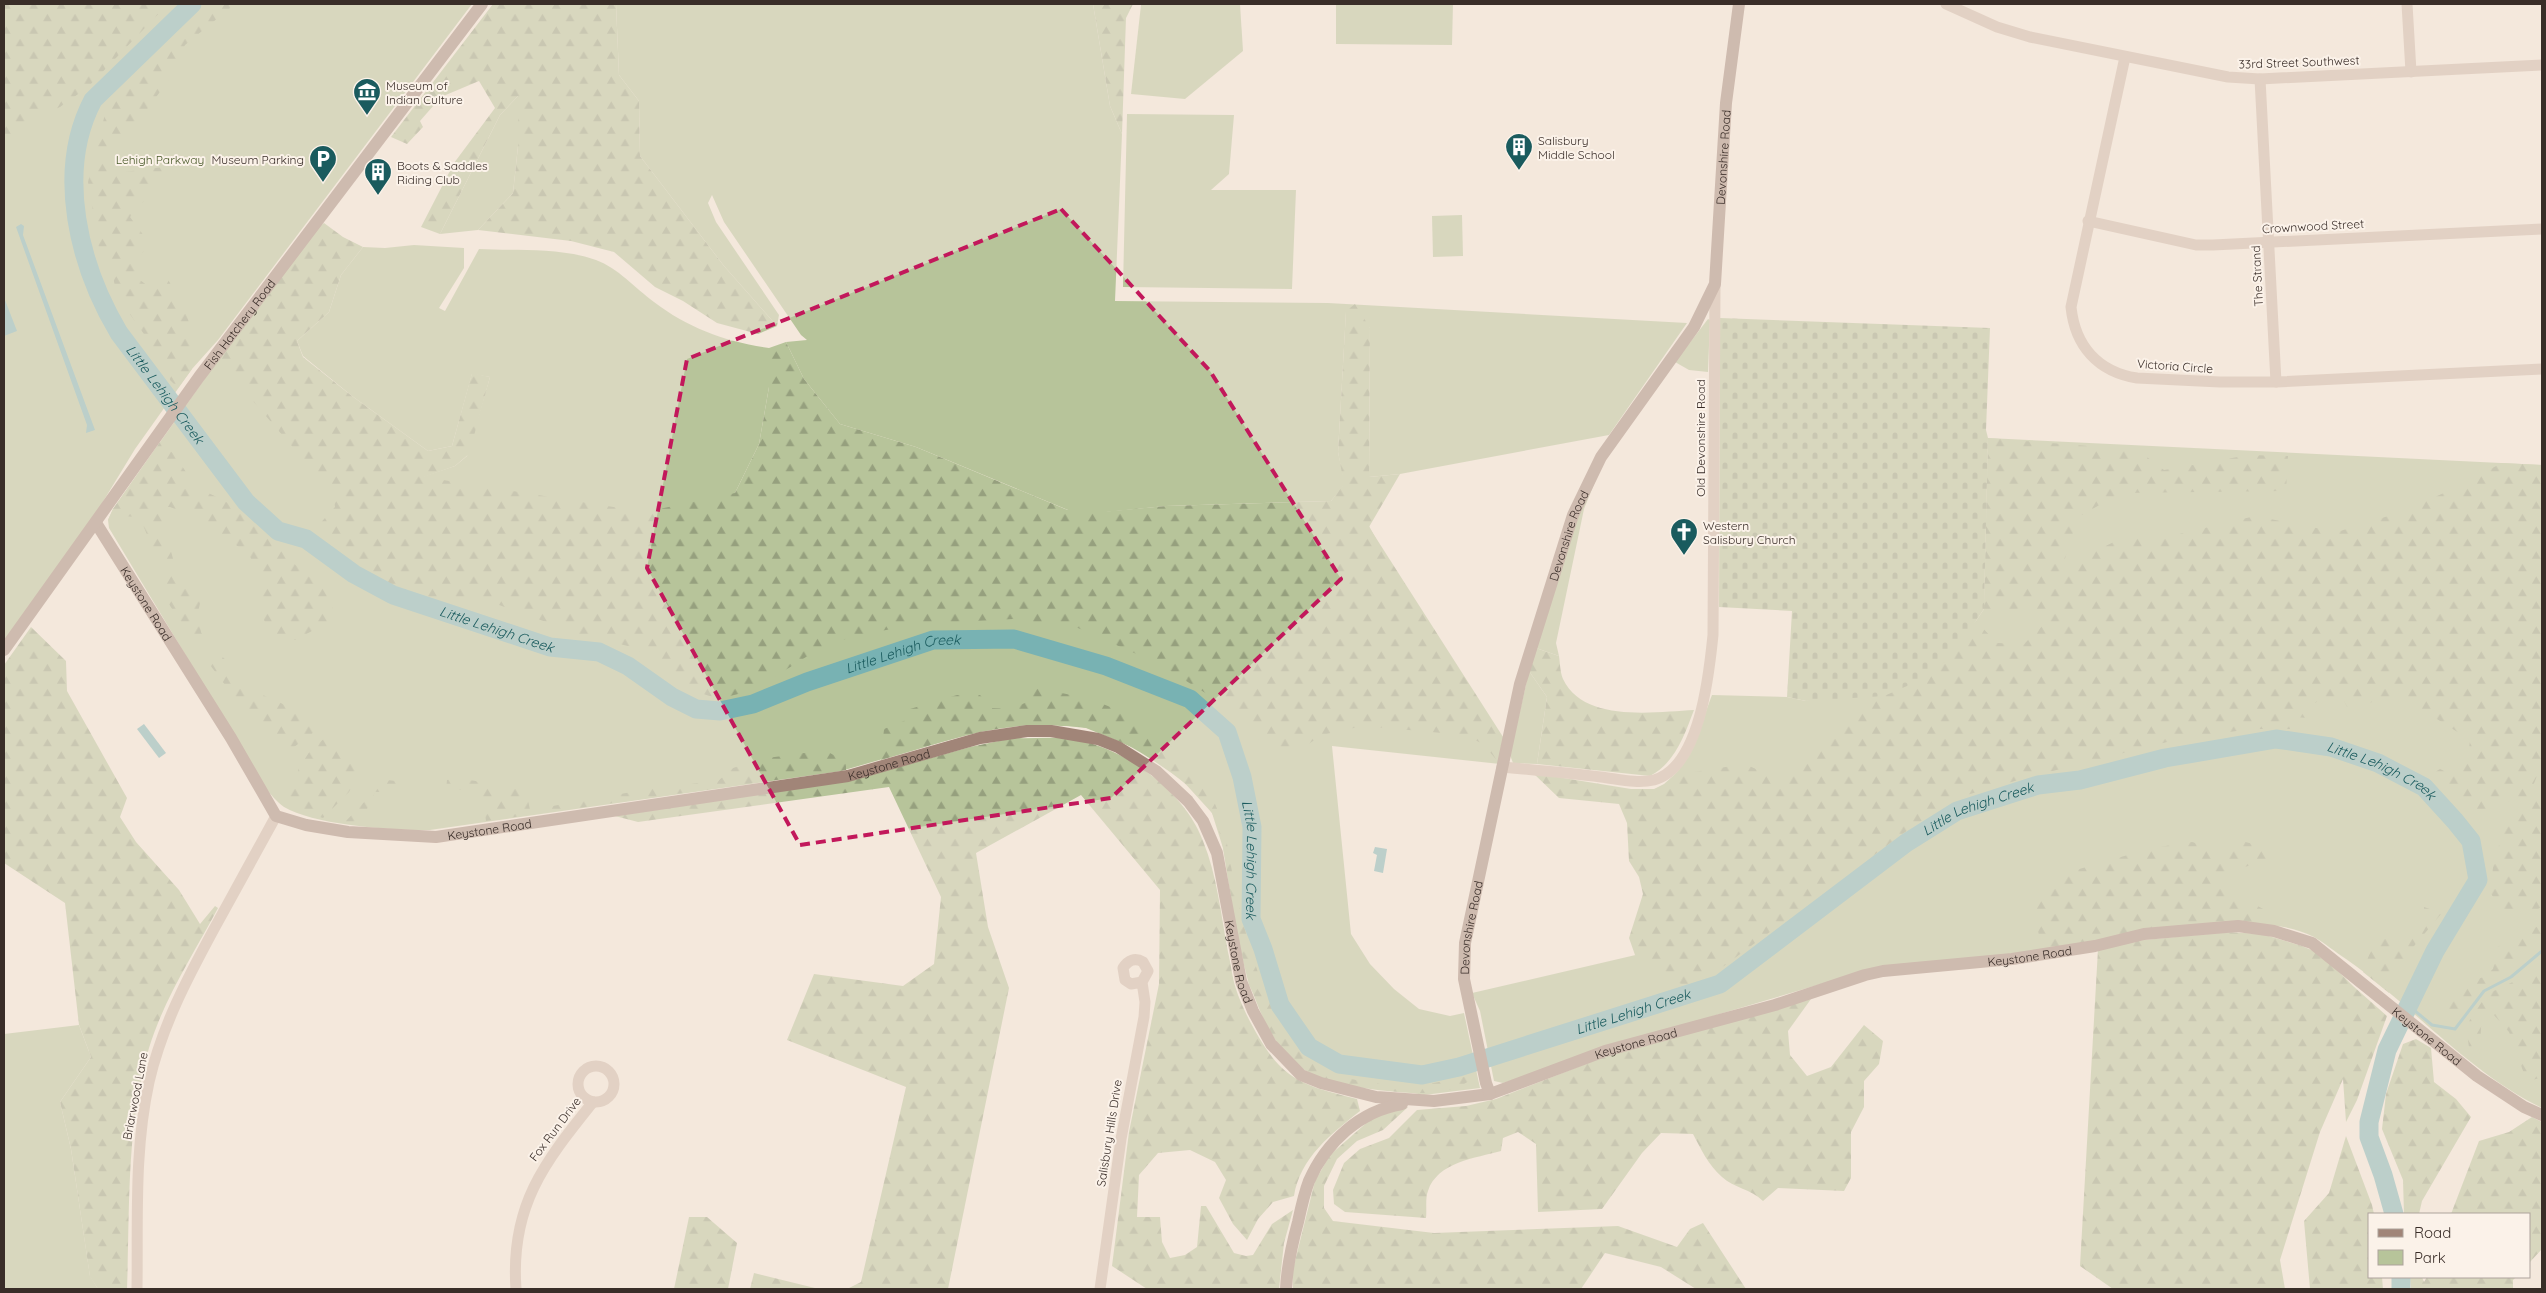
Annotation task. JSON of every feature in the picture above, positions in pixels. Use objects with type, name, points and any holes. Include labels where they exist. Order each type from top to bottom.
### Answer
[{"type":"street","name":"Fish Hatchery Road","points":[[4,650],[199,378],[482,4]]},
{"type":"street","name":"Devonshire Road","points":[[1488,1088],[1464,979],[1465,943],[1520,684],[1581,495],[1601,457],[1694,327],[1714,284],[1726,103],[1739,4]]},
{"type":"street","name":"33rd Street Southwest","points":[[1946,4],[1997,28],[2207,74],[2260,79],[2542,66]]},
{"type":"street","points":[[2406,4],[2411,72]]},
{"type":"street","name":"Victoria Circle","points":[[2125,57],[2088,221],[2071,307],[2077,336],[2091,356],[2113,372],[2137,378],[2220,382],[2276,382],[2542,369]]},
{"type":"street","name":"The Strand","points":[[2260,79],[2276,382]]},
{"type":"street","name":"Crownwood Street","points":[[2088,221],[2196,244],[2542,229]]},
{"type":"street","name":"Old Devonshire Road","points":[[1502,767],[1640,781],[1663,776],[1673,770],[1685,755],[1705,691],[1713,635],[1714,284]]},
{"type":"street","name":"Keystone Road","points":[[96,523],[222,724],[276,816],[306,825],[341,831],[436,837],[848,776],[1004,734],[1051,731],[1098,739],[1118,747],[1156,771],[1188,801],[1203,821],[1217,853],[1241,981],[1262,1030],[1285,1060],[1301,1075],[1320,1083],[1376,1097],[1434,1101],[1488,1088],[1605,1051],[1775,1004],[1865,975],[2012,959],[2095,946],[2144,934],[2238,926],[2274,931],[2312,943],[2500,1092],[2542,1115]]},
{"type":"street","name":"Briarwood Lane","points":[[137,1289],[136,1198],[138,1159],[144,1111],[156,1054],[176,1000],[276,816]]},
{"type":"street","name":"Salisbury Hills Drive","points":[[1100,1289],[1121,1139],[1144,1017],[1145,1002],[1142,982]]},
{"type":"street","points":[[1286,1289],[1289,1254],[1308,1183],[1327,1151],[1353,1124],[1372,1112],[1387,1106],[1418,1101]]},
{"type":"street","name":"Fox Run Drive","points":[[516,1289],[516,1246],[522,1219],[533,1186],[554,1151],[593,1102]]},
{"type":"highlighted area","points":[[1061,209],[1210,371],[1341,579],[1111,798],[800,845],[647,568],[687,359]]},
{"type":"green space","name":"Lehigh Parkway","points":[[4,4],[472,4],[218,340],[192,369],[135,449],[90,523],[4,641]]},
{"type":"green space","points":[[4,4],[168,4],[88,87],[60,107],[35,119],[4,144]]},
{"type":"green space","points":[[218,4],[235,4],[185,45],[168,81],[140,119],[137,133],[124,143],[104,153],[124,172],[163,167],[168,174],[130,217],[147,240],[144,251],[135,262],[136,277],[148,286],[156,286],[167,278],[188,318],[192,335],[189,357],[192,369],[178,388],[170,380],[163,361],[117,296],[112,272],[99,249],[88,182],[106,110],[126,92],[152,61]]},
{"type":"green space","points":[[493,4],[616,4],[619,75],[639,101],[640,156],[724,266],[777,326],[758,334],[717,323],[683,301],[655,287],[614,252],[571,241],[478,230],[513,193],[518,146],[518,96],[500,115],[440,234],[421,227],[454,163],[495,108],[479,81],[441,97],[420,121],[423,127],[407,144],[391,137]]},
{"type":"green space","points":[[616,4],[1093,4],[1110,106],[1122,134],[1115,301],[1328,303],[1687,323],[1609,435],[1400,474],[1369,477],[1370,328],[1346,312],[1338,452],[1345,484],[1331,501],[1166,506],[1106,512],[1369,526],[1500,764],[1332,746],[1351,934],[1370,964],[1394,989],[1419,1009],[1450,1016],[1464,1013],[1480,1088],[1424,1095],[1324,1077],[1275,1038],[1249,985],[1238,941],[1223,848],[1212,813],[1181,779],[1137,749],[1086,728],[1038,723],[987,729],[841,771],[430,830],[355,826],[314,818],[284,807],[265,787],[109,528],[108,520],[113,509],[239,330],[422,477],[455,466],[467,456],[490,377],[472,374],[452,446],[428,451],[352,396],[303,356],[297,341],[329,312],[341,275],[363,247],[385,248],[414,245],[464,248],[464,268],[439,308],[445,311],[479,249],[553,251],[582,256],[612,268],[647,297],[694,326],[723,338],[769,348],[769,387],[759,444],[735,493],[1068,510],[916,447],[840,424],[804,379],[786,342],[807,340],[801,335],[724,222],[712,195],[708,203],[716,222],[779,315],[777,326],[724,266],[640,156],[639,101],[619,75]]},
{"type":"green space","points":[[1093,4],[1133,4],[1126,18],[1122,134],[1110,106]]},
{"type":"green space","points":[[1240,4],[1243,51],[1185,99],[1131,94],[1141,5]]},
{"type":"green space","points":[[1336,4],[1453,4],[1452,45],[1336,44]]},
{"type":"green space","points":[[518,96],[518,146],[513,193],[478,230],[440,234],[500,115]]},
{"type":"green space","points":[[1127,114],[1234,115],[1229,174],[1211,190],[1296,190],[1292,289],[1123,287]]},
{"type":"green space","points":[[1462,215],[1463,256],[1433,257],[1432,216]]},
{"type":"green space","points":[[324,223],[343,237],[363,247],[341,275],[329,312],[297,341],[303,357],[352,396],[428,451],[452,446],[472,373],[490,377],[469,454],[455,466],[424,477],[645,512],[735,493],[759,444],[769,387],[769,348],[786,342],[804,379],[840,424],[916,447],[1070,511],[1101,512],[1166,506],[1331,501],[1344,484],[1338,452],[1346,311],[1355,304],[1370,328],[1369,477],[1400,474],[1369,527],[1505,740],[1500,764],[1483,744],[1465,735],[1363,726],[1322,735],[1301,749],[1277,753],[1262,744],[1239,714],[1159,664],[1078,628],[1013,619],[917,624],[850,637],[806,657],[754,690],[718,699],[692,690],[663,667],[632,647],[582,635],[480,598],[424,598],[384,582],[346,557],[315,529],[335,507],[333,494],[233,378],[214,366],[316,229]]},
{"type":"green space","points":[[1720,318],[1990,328],[1986,430],[1988,438],[1984,609],[1945,662],[1907,686],[1884,696],[1806,701],[1787,697],[1792,611],[1719,607]]},
{"type":"green space","points":[[1708,319],[1710,320],[1708,372],[1689,370],[1675,362]]},
{"type":"green space","points":[[1988,438],[2542,465],[2542,1108],[2490,1076],[2441,1038],[2371,977],[2318,939],[2304,932],[2281,926],[2245,924],[2221,924],[1831,981],[1713,1016],[1503,1083],[1494,1081],[1480,1011],[1472,993],[1687,943],[1674,775],[1682,766],[1698,737],[1712,695],[1787,697],[1806,701],[1963,640],[1984,609]]},
{"type":"green space","points":[[1988,438],[2138,450],[2164,470],[2249,455],[2288,456],[2286,491],[2121,493],[2078,517],[2064,562],[2079,559],[2126,536],[2175,535],[2255,516],[2337,532],[2401,512],[2446,492],[2502,463],[2542,465],[2542,763],[2533,786],[2542,787],[2542,907],[2536,910],[2505,912],[2491,894],[2493,866],[2505,824],[2517,812],[2517,800],[2495,804],[2480,820],[2435,772],[2440,769],[2455,776],[2469,749],[2470,740],[2418,707],[2393,698],[2347,707],[2344,701],[2320,700],[2310,706],[2308,718],[2294,717],[2290,729],[2250,729],[2175,740],[2025,778],[1960,797],[1912,827],[1724,966],[1687,986],[1673,981],[1635,955],[1629,938],[1643,894],[1639,877],[1629,861],[1627,823],[1619,804],[1559,798],[1533,773],[1631,789],[1654,789],[1664,784],[1674,775],[1745,764],[1782,781],[1816,744],[1856,714],[1861,698],[1884,696],[1976,621],[1997,643],[2024,644],[2045,623],[2033,607],[1999,611],[1984,609]]},
{"type":"green space","points":[[160,442],[174,454],[196,487],[225,501],[261,531],[302,571],[335,596],[329,622],[295,640],[276,641],[261,615],[260,581],[249,554],[195,517],[170,507],[159,507],[175,566],[202,595],[198,612],[201,632],[210,651],[224,658],[238,684],[283,704],[317,730],[290,750],[276,742],[253,721],[204,658],[198,645],[169,604],[165,572],[156,558],[143,526],[132,517],[124,517],[114,523],[108,520],[113,509]]},
{"type":"green space","points":[[1599,472],[1584,509],[1556,643],[1559,656],[1536,648],[1580,511]]},
{"type":"green space","points":[[31,627],[66,661],[67,691],[127,798],[120,817],[136,842],[179,890],[200,924],[215,906],[218,908],[180,976],[163,1012],[149,1048],[142,1077],[136,1107],[130,1168],[127,1289],[98,1289],[90,1277],[71,1149],[60,1102],[91,1057],[79,1025],[65,903],[4,863],[4,665]]},
{"type":"green space","points":[[1536,648],[1559,656],[1563,679],[1573,693],[1587,703],[1603,709],[1621,712],[1641,713],[1694,710],[1678,748],[1666,764],[1650,776],[1537,764],[1547,697],[1529,671]]},
{"type":"green space","points":[[1529,671],[1547,697],[1537,764],[1513,763],[1510,755]]},
{"type":"green space","points":[[1035,688],[1073,695],[1114,708],[1152,731],[1187,762],[1201,779],[1212,798],[1223,826],[1241,916],[1253,958],[1272,1010],[1290,1040],[1315,1065],[1332,1074],[1355,1080],[1395,1086],[1422,1085],[1477,1075],[1467,1082],[1446,1091],[1411,1093],[1378,1090],[1355,1087],[1321,1078],[1303,1069],[1286,1054],[1272,1034],[1260,1011],[1251,987],[1238,936],[1221,840],[1212,813],[1201,798],[1179,779],[1123,743],[1105,734],[1081,727],[1015,726],[970,734],[881,760],[884,729],[911,718],[910,709],[957,695],[980,695],[992,708],[1012,709],[1029,701]]},
{"type":"green space","points":[[325,738],[359,772],[349,792],[323,818],[284,806],[284,799],[298,782],[298,769],[312,748]]},
{"type":"green space","points":[[1013,738],[1070,739],[1097,745],[1134,763],[1168,790],[1183,806],[1194,823],[1208,854],[1235,984],[1239,998],[1261,1041],[1274,1060],[1289,1074],[1317,1088],[1357,1099],[1360,1111],[1328,1138],[1310,1158],[1297,1182],[1294,1196],[1273,1202],[1258,1219],[1247,1240],[1233,1224],[1219,1198],[1226,1180],[1215,1162],[1190,1150],[1158,1153],[1139,1175],[1137,1217],[1160,1217],[1162,1242],[1170,1258],[1185,1255],[1197,1247],[1201,1206],[1206,1206],[1234,1253],[1246,1256],[1253,1255],[1272,1224],[1293,1210],[1284,1243],[1279,1289],[1147,1289],[1112,1266],[1129,1132],[1159,984],[1160,890],[1081,795],[976,853],[988,927],[1009,988],[948,1289],[847,1289],[861,1282],[906,1087],[787,1040],[814,974],[903,986],[934,964],[941,897],[889,787],[638,822],[615,816],[849,781],[970,747]]},
{"type":"green space","points":[[804,753],[830,753],[846,762],[846,770],[486,821],[483,800],[474,789],[446,790],[447,780],[455,778],[476,781],[487,787],[509,785],[527,795],[530,810],[654,788],[718,781],[733,768],[760,759]]},
{"type":"green space","points":[[378,779],[396,781],[398,791],[375,792],[358,825],[344,823],[366,800],[367,793]]},
{"type":"green space","points":[[2241,841],[2258,845],[2269,859],[2224,874],[2232,892],[2265,910],[2266,923],[2221,924],[2042,950],[2036,921],[2035,896],[2055,876],[2152,848],[2192,842],[2222,850]]},
{"type":"green space","points":[[2424,907],[2442,913],[2409,952],[2389,993],[2363,972],[2371,949],[2384,936],[2407,939],[2420,925]]},
{"type":"green space","points":[[2542,924],[2542,943],[2510,971],[2477,993],[2448,1022],[2446,1012],[2452,997],[2458,999],[2470,975],[2481,978],[2493,969],[2497,947]]},
{"type":"green space","points":[[2229,932],[2262,934],[2321,954],[2387,1016],[2357,1100],[2346,1122],[2343,1079],[2320,1132],[2280,1260],[2285,1289],[2113,1289],[2080,1266],[2098,949],[2133,941]]},
{"type":"green space","points":[[2542,959],[2542,1077],[2527,1082],[2509,1032],[2493,1014],[2481,1027],[2480,1053],[2471,1062],[2466,1026],[2487,994],[2517,980]]},
{"type":"green space","points":[[1811,999],[1788,1031],[1790,1055],[1807,1076],[1831,1067],[1864,1025],[1883,1041],[1879,1064],[1864,1081],[1864,1107],[1851,1132],[1851,1178],[1844,1191],[1778,1188],[1763,1201],[1727,1181],[1717,1172],[1705,1157],[1693,1134],[1661,1133],[1642,1153],[1602,1209],[1538,1212],[1536,1144],[1518,1132],[1503,1138],[1501,1151],[1458,1163],[1448,1167],[1440,1174],[1433,1181],[1427,1194],[1426,1218],[1345,1212],[1334,1204],[1333,1190],[1344,1163],[1360,1149],[1389,1138],[1417,1110],[1466,1106],[1496,1099],[1606,1056]]},
{"type":"green space","points":[[79,1025],[91,1057],[60,1102],[71,1149],[90,1276],[98,1289],[4,1289],[4,1034]]},
{"type":"green space","points":[[2416,1039],[2431,1048],[2434,1082],[2456,1099],[2471,1117],[2422,1201],[2419,1213],[2404,1213],[2403,1180],[2382,1129],[2386,1094],[2403,1044]]},
{"type":"green space","points":[[1408,1107],[1383,1130],[1357,1141],[1337,1159],[1324,1186],[1324,1208],[1333,1221],[1434,1233],[1618,1226],[1677,1247],[1690,1229],[1703,1223],[1746,1289],[1696,1289],[1661,1267],[1605,1253],[1581,1289],[1293,1289],[1292,1273],[1315,1181],[1330,1155],[1372,1118]]},
{"type":"green space","points":[[2532,1117],[2542,1122],[2542,1249],[2531,1261],[2531,1213],[2451,1213],[2479,1141],[2509,1132]]},
{"type":"green space","points":[[2346,1136],[2374,1213],[2368,1213],[2368,1278],[2382,1278],[2383,1289],[2310,1289],[2304,1221],[2329,1193]]},
{"type":"green space","points":[[689,1217],[707,1217],[737,1243],[728,1289],[674,1289]]},
{"type":"green space","points":[[754,1273],[819,1289],[750,1289]]},
{"type":"green space","points":[[2410,1278],[2422,1278],[2424,1282],[2426,1278],[2515,1278],[2513,1280],[2513,1289],[2411,1289]]},
{"type":"water","points":[[21,224],[24,226],[23,235],[95,430],[86,433],[87,425],[16,227]]},
{"type":"water","points":[[4,301],[17,331],[4,336]]},
{"type":"water","points":[[144,724],[166,753],[159,758],[137,729]]},
{"type":"water","points":[[1375,847],[1387,849],[1383,873],[1374,871],[1377,855],[1373,853]]},
{"type":"waterway","name":"Little Lehigh Creek","points":[[192,4],[93,100],[82,128],[75,157],[74,188],[83,249],[105,307],[119,333],[246,502],[278,531],[306,539],[354,574],[393,595],[550,647],[599,652],[628,666],[672,697],[696,709],[720,711],[753,704],[807,682],[933,640],[1014,639],[1106,666],[1190,699],[1227,732],[1242,777],[1252,827],[1251,919],[1263,949],[1280,1005],[1309,1047],[1339,1064],[1422,1075],[1459,1067],[1720,984],[1906,843],[1957,811],[2038,785],[2080,780],[2165,758],[2276,739],[2331,747],[2378,763],[2424,787],[2471,841],[2478,880],[2435,951],[2387,1050],[2369,1122],[2369,1137],[2383,1175],[2394,1213]]},
{"type":"waterway","points":[[2409,1006],[2432,1025],[2455,1029],[2484,991],[2511,977],[2542,951]]},
{"type":"waterway","name":"Little Lehigh Creek","points":[[2401,1278],[2401,1289]]},
{"type":"place","name":"Museum of Indian Culture","points":[[367,116]]},
{"type":"place","name":"Salisbury Middle School","points":[[1519,171]]},
{"type":"place","name":"Museum Parking","points":[[323,183]]},
{"type":"place","name":"Boots & Saddles Riding Club","points":[[378,196]]},
{"type":"place","name":"Western Salisbury Church","points":[[1684,556]]}]
